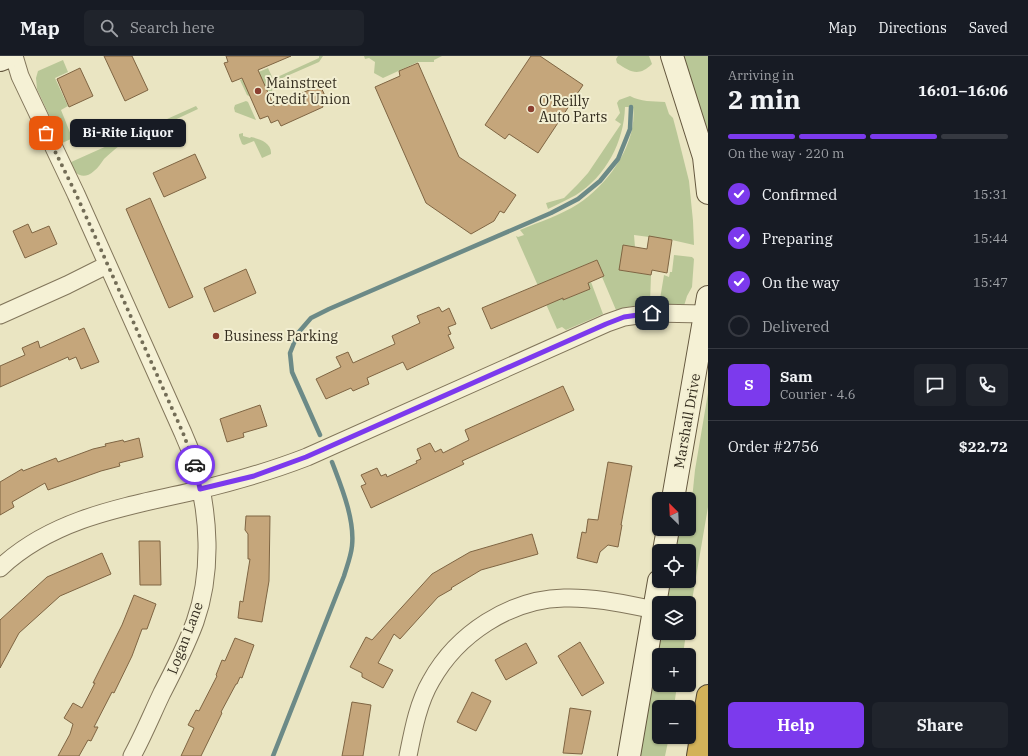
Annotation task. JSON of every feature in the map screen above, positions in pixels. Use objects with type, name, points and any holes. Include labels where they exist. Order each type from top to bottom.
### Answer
[{"type":"highway","points":[[698,756],[708,696]]},
{"type":"street","points":[[0,60],[10,56]]},
{"type":"street","name":"Logan Lane","points":[[14,56],[20,76],[76,194],[183,433],[195,463],[206,516],[207,543],[205,579],[200,605],[182,652],[132,756]]},
{"type":"street","points":[[672,56],[704,157],[708,193]]},
{"type":"street","points":[[0,315],[107,265]]},
{"type":"street","points":[[0,568],[18,553],[51,533],[90,516],[254,476],[306,457],[624,317],[706,305]]},
{"type":"street","name":"Marshall Drive","points":[[674,492],[706,305]]},
{"type":"street","points":[[408,756],[415,723],[430,681],[447,657],[486,622],[513,609],[535,602],[564,598],[595,599],[652,609]]},
{"type":"street","points":[[629,756],[652,627]]},
{"type":"green space","points":[[319,56],[323,56],[319,62],[280,79],[274,85],[272,93],[267,90],[251,97],[247,95],[240,80],[268,68],[273,79],[319,58]]},
{"type":"green space","points":[[364,56],[442,56],[434,60],[434,62],[418,62],[383,78],[374,73],[375,62],[369,58],[365,59]]},
{"type":"green space","points":[[618,56],[649,56],[652,64],[643,71],[634,72],[617,63],[616,59]]},
{"type":"green space","points":[[680,56],[708,56],[708,135]]},
{"type":"green space","points":[[63,60],[68,72],[55,78],[68,106],[61,110],[71,135],[71,139],[62,143],[37,89],[36,78],[38,71]]},
{"type":"green space","points":[[630,96],[642,100],[665,102],[669,114],[673,118],[689,181],[694,245],[672,240],[634,235],[635,247],[619,270],[651,275],[650,304],[616,310],[602,277],[604,276],[597,260],[554,278],[563,300],[590,289],[588,283],[591,282],[603,314],[566,330],[562,327],[557,329],[516,236],[518,237],[524,235],[520,230],[557,215],[578,204],[600,186],[610,174],[626,149],[631,135],[633,107],[625,107],[624,120],[617,145],[604,168],[596,178],[576,195],[548,209],[546,203],[564,198],[588,173],[621,124],[615,120],[620,113],[617,103],[619,100]]},
{"type":"green space","points":[[246,101],[248,102],[256,120],[235,112],[235,105]]},
{"type":"green space","points":[[196,106],[198,109],[119,146],[104,159],[97,168],[86,176],[76,173],[69,163]]},
{"type":"green space","points":[[243,133],[243,136],[265,142],[270,147],[271,154],[262,158],[254,141],[244,145],[242,144],[239,134]]},
{"type":"green space","points":[[674,255],[692,257],[694,259],[692,287],[684,306],[662,304],[660,299],[664,275],[669,277],[670,272],[672,272]]},
{"type":"green space","points":[[708,393],[708,507],[696,577],[696,544],[672,544],[674,536],[696,536],[696,492],[693,492]]},
{"type":"green space","points":[[665,588],[694,588],[693,596],[664,596]]},
{"type":"green space","points":[[658,640],[685,640],[684,648],[656,648]]},
{"type":"green space","points":[[652,672],[652,692],[676,692],[675,700],[652,700],[652,744],[668,744],[665,756],[637,756]]},
{"type":"building","points":[[104,56],[132,56],[148,90],[125,101]]},
{"type":"building","name":"Mainstreet Credit Union","points":[[226,56],[291,56],[258,70],[274,106],[320,85],[326,98],[320,100],[323,107],[281,126],[278,120],[271,123],[268,116],[260,119],[242,78],[232,82],[224,63],[228,62]]},
{"type":"building","name":"O'Reilly Auto Parts","points":[[531,56],[540,56],[583,85],[538,153],[509,134],[505,139],[485,125]]},
{"type":"building","points":[[418,63],[459,157],[516,195],[504,213],[500,211],[494,221],[471,234],[426,203],[375,87],[400,76],[399,71]]},
{"type":"building","points":[[80,68],[93,96],[69,107],[57,79]]},
{"type":"building","points":[[195,154],[206,178],[164,197],[153,173]]},
{"type":"building","points":[[150,198],[193,297],[169,308],[126,209]]},
{"type":"building","points":[[28,224],[32,233],[49,226],[57,244],[25,258],[13,231]]},
{"type":"building","points":[[649,236],[672,240],[667,273],[652,270],[651,275],[619,270],[623,245],[647,249]]},
{"type":"building","points":[[597,260],[604,276],[588,283],[590,289],[563,300],[563,298],[491,329],[482,308]]},
{"type":"building","points":[[246,269],[256,293],[214,312],[204,288]]},
{"type":"building","points":[[439,307],[442,312],[449,308],[456,324],[448,327],[451,334],[448,335],[454,348],[407,370],[403,362],[367,378],[369,384],[353,391],[351,388],[326,399],[316,379],[341,367],[336,357],[348,352],[353,363],[395,344],[392,336],[420,323],[417,316]]},
{"type":"building","points":[[84,328],[99,362],[81,369],[76,357],[69,360],[68,357],[0,387],[0,366],[25,355],[22,348],[38,341],[40,348]]},
{"type":"building","points":[[563,386],[574,410],[462,461],[464,464],[371,508],[361,486],[366,484],[361,475],[377,468],[381,476],[386,474],[387,477],[417,463],[416,461],[421,459],[417,449],[430,443],[435,452],[441,449],[443,453],[469,440],[465,430]]},
{"type":"building","points":[[260,405],[267,426],[243,433],[244,437],[227,442],[220,419]]},
{"type":"building","points":[[139,438],[143,457],[119,463],[120,466],[101,471],[48,490],[45,483],[12,502],[14,507],[0,515],[0,482],[22,469],[23,471],[56,458],[58,462],[93,449],[106,446],[105,444],[123,440],[124,442]]},
{"type":"building","points":[[608,462],[632,466],[618,547],[608,545],[600,552],[597,563],[577,558],[582,532],[586,533],[588,519],[598,520]]},
{"type":"building","points":[[246,516],[270,516],[269,581],[262,622],[238,618],[240,601],[243,602],[250,559],[248,559],[248,534],[245,530]]},
{"type":"building","points":[[532,534],[538,554],[481,570],[438,597],[400,639],[394,634],[378,663],[393,670],[383,688],[362,677],[362,673],[350,667],[366,637],[372,640],[432,574],[470,552]]},
{"type":"building","points":[[139,541],[160,541],[161,585],[140,585]]},
{"type":"building","points":[[102,553],[111,574],[60,596],[19,633],[0,668],[0,620],[47,577]]},
{"type":"building","points":[[134,595],[156,604],[147,629],[142,629],[132,656],[114,693],[112,692],[94,727],[98,727],[91,741],[88,740],[79,756],[58,756],[70,734],[73,724],[64,718],[73,703],[82,708],[122,625]]},
{"type":"building","points":[[235,638],[254,645],[242,678],[240,677],[221,712],[222,713],[201,756],[181,756],[194,728],[188,725],[196,710],[199,711],[217,676],[216,675],[222,660],[225,661]]},
{"type":"building","points":[[580,642],[604,683],[582,696],[558,656]]},
{"type":"building","points":[[526,643],[537,663],[506,680],[495,660]]},
{"type":"building","points":[[472,692],[491,701],[476,731],[457,722]]},
{"type":"building","points":[[352,702],[371,705],[363,756],[342,756]]},
{"type":"building","points":[[570,708],[591,711],[582,754],[563,753]]},
{"type":"waterway","points":[[320,435],[292,372],[290,353],[298,333],[311,318],[551,213],[578,199],[600,181],[618,159],[630,129],[631,107]]},
{"type":"waterway","points":[[273,756],[344,576],[351,554],[352,536],[349,514],[332,462]]},
{"type":"way so far","points":[[46,133],[76,194],[183,433],[195,465]]},
{"type":"place","name":"Mainstreet Credit Union","points":[[258,91]]},
{"type":"place","name":"O'Reilly Auto Parts","points":[[531,109]]},
{"type":"place","name":"Bi-Rite Liquor","points":[[46,133]]},
{"type":"place","name":"Business Parking","points":[[216,336]]},
{"type":"route","points":[[195,465],[200,489],[254,476],[306,457],[606,324],[624,317],[652,313]]}]
